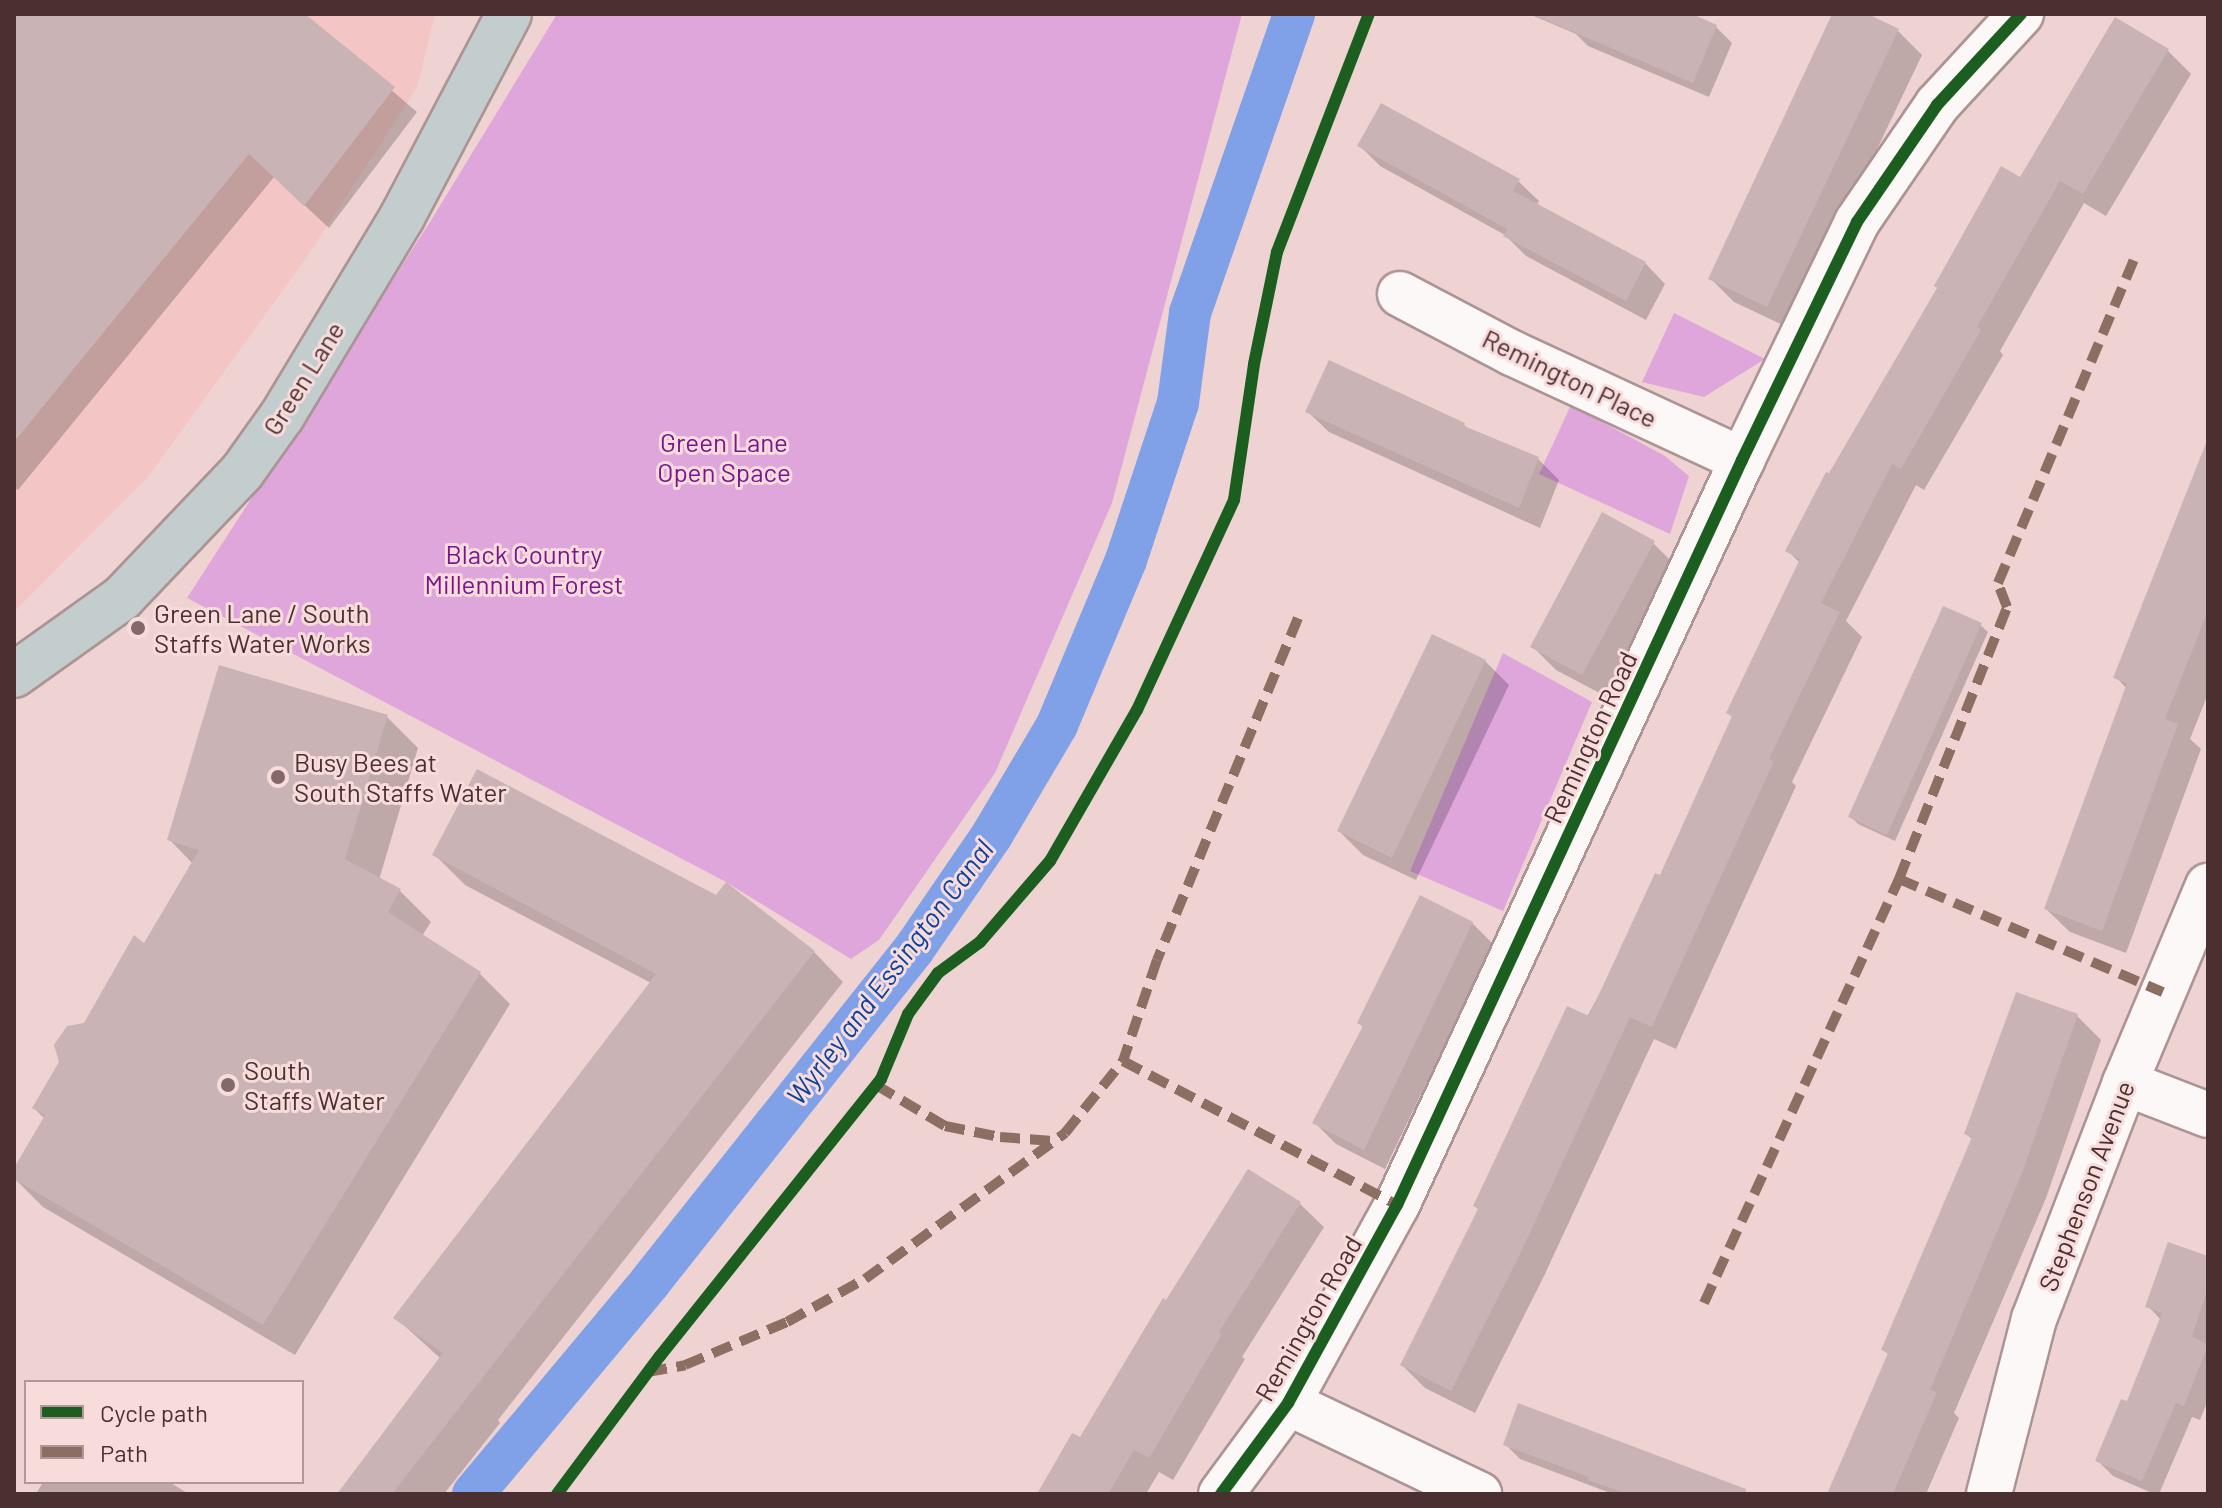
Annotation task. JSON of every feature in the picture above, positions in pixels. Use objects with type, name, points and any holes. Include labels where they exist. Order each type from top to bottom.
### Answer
[{"type":"highway","name":"Green Lane","points":[[14,675],[122,598],[242,472],[282,416],[402,217],[509,14]]},
{"type":"street","name":"Remington Road","points":[[1221,1494],[1288,1403],[1397,1205],[1742,460],[1857,222],[1937,105],[2021,14]]},
{"type":"street","name":"Remington Place","points":[[1400,294],[1512,353],[1742,460]]},
{"type":"street","name":"Stephenson Avenue","points":[[1989,1494],[2034,1319],[2125,1083],[2208,886]]},
{"type":"street","points":[[2125,1083],[2208,1115]]},
{"type":"street","points":[[1288,1403],[1479,1494]]},
{"type":"shaded area","points":[[14,14],[435,14],[417,88],[309,254],[148,477],[14,612]]},
{"type":"green space","name":"Green Lane Open Space","points":[[557,14],[1242,14],[1112,503],[995,773],[879,940],[851,959],[726,882],[187,598],[430,222]]},
{"type":"green space","points":[[1674,313],[1765,359],[1704,397],[1642,382]]},
{"type":"green space","points":[[1571,405],[1665,456],[1689,476],[1670,534],[1539,474]]},
{"type":"green space","points":[[1503,653],[1592,702],[1503,911],[1410,871]]},
{"type":"building","points":[[14,14],[305,14],[395,87],[304,206],[249,154],[14,442]]},
{"type":"building","points":[[1531,14],[1692,14],[1717,25],[1693,83]]},
{"type":"building","points":[[1832,14],[1868,14],[1899,29],[1767,307],[1708,279]]},
{"type":"building","points":[[2115,17],[2169,49],[2083,194],[2060,181],[1977,327],[1981,330],[1901,469],[1892,464],[1821,603],[1840,612],[1769,759],[1774,761],[1652,1027],[1630,1017],[1521,1252],[1451,1391],[1400,1365],[1478,1209],[1473,1206],[1567,1006],[1589,1016],[1655,873],[1660,875],[1732,716],[1726,713],[1800,559],[1785,551],[1826,472],[1829,473],[1937,288],[1934,286],[2001,166],[2020,177]]},
{"type":"building","points":[[1381,103],[1520,179],[1513,191],[1646,262],[1626,301],[1503,236],[1507,229],[1357,146]]},
{"type":"building","points":[[1329,360],[1465,423],[1464,426],[1539,457],[1519,508],[1305,412]]},
{"type":"building","points":[[2206,443],[2208,611],[2165,719],[2178,724],[2102,931],[2044,909],[2127,683],[2113,678]]},
{"type":"building","points":[[1602,512],[1655,541],[1582,675],[1530,647]]},
{"type":"building","points":[[1943,606],[1982,623],[1887,835],[1848,817]]},
{"type":"building","points":[[1432,634],[1486,660],[1392,858],[1337,831]]},
{"type":"building","name":"South Staffs Water","points":[[219,665],[388,715],[345,859],[401,889],[388,912],[481,972],[263,1325],[14,1179],[14,1168],[45,1115],[32,1108],[59,1062],[54,1045],[67,1026],[84,1023],[134,935],[144,943],[199,850],[167,840]]},
{"type":"building","points":[[477,769],[716,895],[726,882],[815,951],[392,1494],[337,1494],[443,1353],[393,1318],[656,974],[432,855]]},
{"type":"building","points":[[1420,895],[1473,922],[1364,1150],[1312,1123],[1363,1026],[1357,1023]]},
{"type":"building","points":[[2016,992],[2078,1014],[2022,1173],[1930,1390],[1937,1392],[1893,1494],[1827,1494],[1888,1353],[1881,1350],[1972,1137],[1964,1134]]},
{"type":"building","points":[[1248,1169],[1301,1202],[1219,1332],[1222,1334],[1149,1458],[1134,1450],[1108,1494],[1037,1494],[1072,1433],[1080,1437],[1163,1298],[1166,1300]]},
{"type":"building","points":[[2168,1242],[2208,1256],[2208,1289],[2192,1336],[2208,1345],[2184,1406],[2176,1403],[2142,1481],[2095,1461],[2121,1399],[2127,1401],[2162,1313],[2145,1307]]},
{"type":"building","points":[[1518,1403],[1746,1489],[1745,1494],[1628,1494],[1588,1480],[1589,1477],[1503,1445]]},
{"type":"waterway","name":"Wyrley and Essington Canal","points":[[473,1494],[650,1282],[914,949],[992,835],[1057,725],[1126,560],[1178,403],[1190,313],[1294,14]]},
{"type":"marked path","points":[[1704,1303],[1899,879],[2007,607],[1998,583],[2134,260]]},
{"type":"marked path","points":[[1298,618],[1157,960],[1123,1061],[1397,1205]]},
{"type":"marked path","points":[[1899,879],[2163,992]]},
{"type":"marked path","points":[[647,1372],[685,1365],[787,1322],[865,1279],[1065,1133],[1123,1061]]},
{"type":"marked path","points":[[876,1085],[945,1126],[1000,1137],[1053,1141]]},
{"type":"cycle path","points":[[557,1494],[660,1356],[881,1079],[908,1014],[938,973],[980,942],[1050,861],[1137,710],[1234,500],[1254,364],[1277,252],[1369,14]]},
{"type":"cycle path","points":[[1221,1494],[1288,1403],[1397,1205],[1742,460],[1857,222],[1937,105],[2021,14]]},
{"type":"place","name":"Green Lane / South Staffs Water Works","points":[[138,628]]},
{"type":"place","name":"Busy Bees at South Staffs Water","points":[[278,777]]},
{"type":"place","name":"South Staffs Water","points":[[228,1085]]},
{"type":"park label","name":"Black Country Millennium Forest","points":[[524,569]]}]
